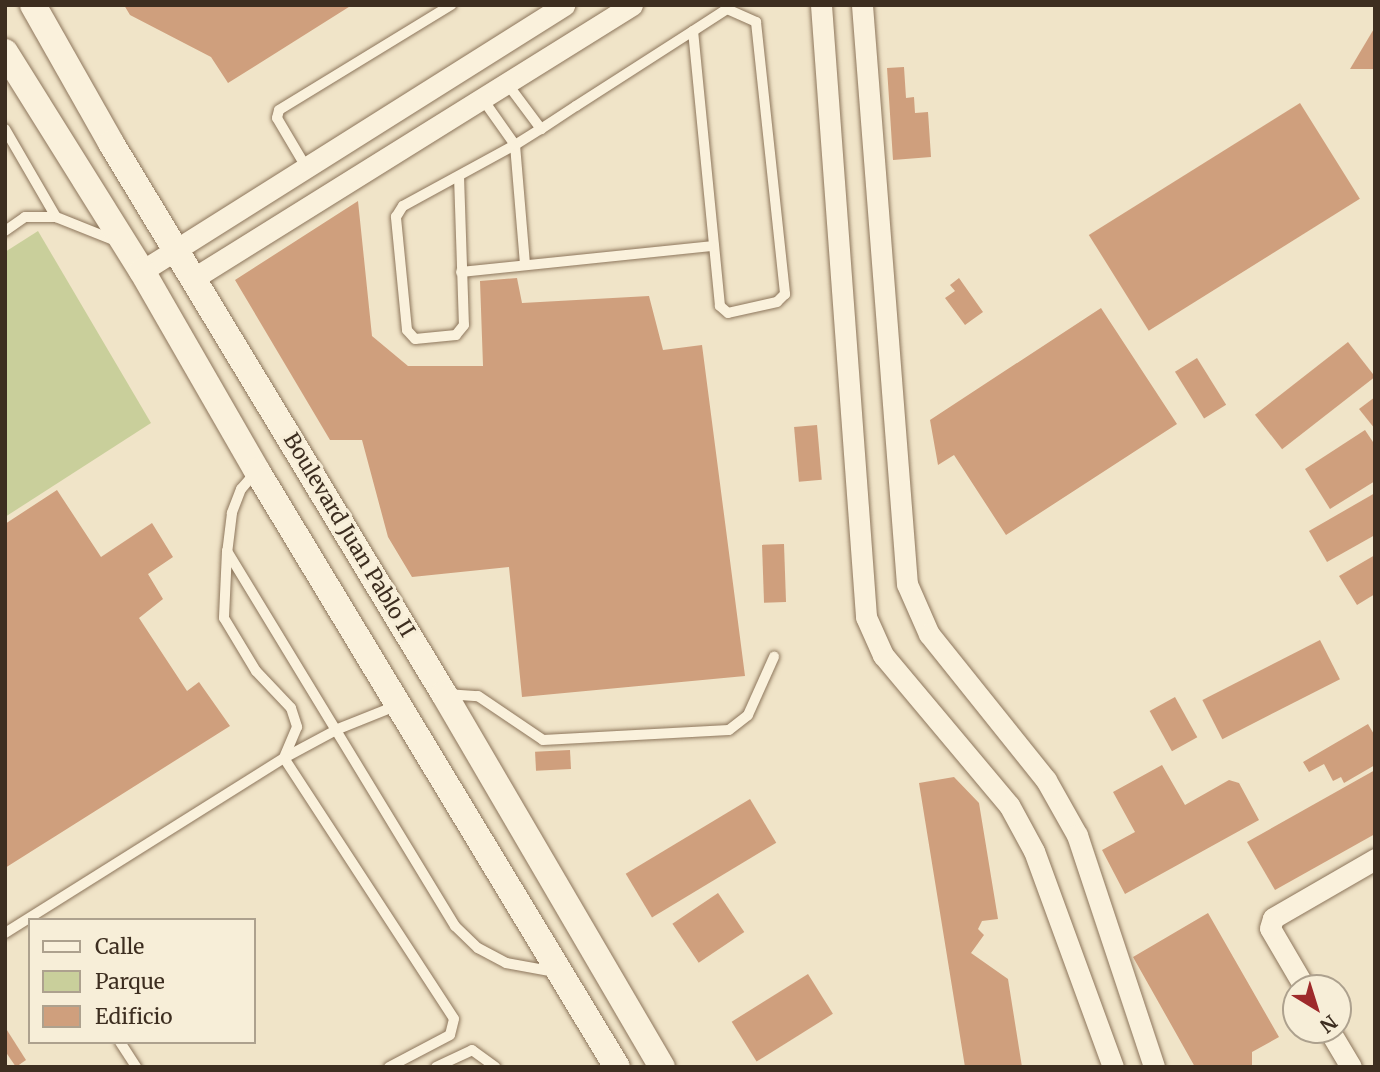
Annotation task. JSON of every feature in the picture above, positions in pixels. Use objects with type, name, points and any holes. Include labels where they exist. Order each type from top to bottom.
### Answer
[{"type":"street","points":[[142,271],[564,5]]},
{"type":"street","points":[[194,278],[509,86],[632,5]]},
{"type":"street","points":[[821,5],[866,617],[883,655],[1009,805],[1034,851],[1113,1067]]},
{"type":"street","points":[[863,5],[907,584],[929,634],[1045,780],[1077,835],[1154,1067]]},
{"type":"street","name":"Boulevard Juan Pablo II","points":[[34,6],[175,250],[444,694],[662,1067]]},
{"type":"street","name":"Boulevard Juan Pablo II","points":[[5,52],[142,271],[257,471],[401,704],[617,1067]]},
{"type":"street","points":[[257,471],[296,447]]},
{"type":"street","points":[[401,704],[444,694]]},
{"type":"street","points":[[1297,974],[1270,929],[1273,918],[1375,859]]},
{"type":"street","points":[[1337,1044],[1351,1067]]},
{"type":"lane","points":[[306,167],[276,118],[279,110],[451,5]]},
{"type":"lane","points":[[459,176],[464,325],[456,335],[415,339],[407,331],[396,217],[403,206],[515,145],[727,9],[756,22],[785,294],[777,302],[728,313],[720,306],[693,31]]},
{"type":"lane","points":[[509,86],[541,129]]},
{"type":"lane","points":[[484,101],[515,145],[525,264]]},
{"type":"lane","points":[[5,129],[57,217]]},
{"type":"lane","points":[[5,231],[25,217],[57,217],[126,245]]},
{"type":"lane","points":[[461,272],[714,246]]},
{"type":"lane","points":[[257,471],[241,489],[232,513],[224,618],[256,671],[291,708],[297,727],[284,758]]},
{"type":"lane","points":[[227,551],[338,729],[455,926],[478,948],[506,963],[563,974]]},
{"type":"lane","points":[[444,694],[478,696],[543,740],[729,730],[748,715],[775,657]]},
{"type":"lane","points":[[38,917],[284,758],[338,729],[401,704]]},
{"type":"lane","points":[[284,758],[454,1019],[450,1035],[389,1067]]},
{"type":"lane","points":[[5,933],[28,922]]},
{"type":"lane","points":[[121,1044],[136,1067]]},
{"type":"lane","points":[[436,1067],[472,1051],[495,1067]]},
{"type":"green space","points":[[38,231],[151,423],[5,517],[5,252]]},
{"type":"building","points":[[124,5],[352,5],[228,83],[211,57],[130,15]]},
{"type":"building","points":[[1375,27],[1375,69],[1350,69]]},
{"type":"building","points":[[904,67],[906,98],[914,97],[915,113],[928,112],[931,157],[893,160],[887,68]]},
{"type":"building","points":[[1300,103],[1360,199],[1149,331],[1089,235]]},
{"type":"building","points":[[358,201],[372,336],[408,366],[483,366],[480,281],[517,278],[522,303],[649,296],[663,350],[702,345],[745,676],[522,697],[509,567],[412,577],[388,537],[362,440],[330,440],[235,280]]},
{"type":"building","points":[[959,278],[983,312],[965,325],[945,298],[955,291],[950,285]]},
{"type":"building","points":[[1101,308],[1177,424],[1006,535],[954,455],[938,465],[930,420]]},
{"type":"building","points":[[1348,342],[1375,377],[1282,449],[1255,415]]},
{"type":"building","points":[[1197,358],[1226,405],[1204,418],[1175,372]]},
{"type":"building","points":[[1375,397],[1375,429],[1359,409]]},
{"type":"building","points":[[817,425],[822,480],[799,482],[794,427]]},
{"type":"building","points":[[1365,430],[1375,445],[1375,481],[1330,509],[1305,469]]},
{"type":"building","points":[[57,490],[101,557],[152,523],[173,557],[148,574],[163,599],[139,618],[187,691],[199,682],[230,726],[5,868],[5,524]]},
{"type":"building","points":[[1375,493],[1375,535],[1327,562],[1309,531]]},
{"type":"building","points":[[784,544],[786,602],[764,603],[762,545]]},
{"type":"building","points":[[1375,555],[1375,594],[1357,605],[1339,576]]},
{"type":"building","points":[[1320,640],[1340,679],[1222,739],[1202,700]]},
{"type":"building","points":[[1175,697],[1197,737],[1172,751],[1150,711]]},
{"type":"building","points":[[1368,724],[1375,736],[1375,765],[1344,783],[1341,777],[1333,781],[1324,764],[1309,772],[1303,762]]},
{"type":"building","points":[[570,750],[571,769],[536,771],[535,752]]},
{"type":"building","points":[[1162,765],[1185,805],[1229,780],[1239,783],[1259,820],[1125,894],[1102,850],[1135,832],[1113,792]]},
{"type":"building","points":[[1375,770],[1375,834],[1275,890],[1247,842]]},
{"type":"building","points":[[954,777],[979,803],[998,919],[982,921],[978,929],[984,935],[971,953],[1008,979],[1022,1067],[965,1067],[919,783]]},
{"type":"building","points":[[750,799],[776,843],[652,917],[626,874]]},
{"type":"building","points":[[718,893],[744,932],[699,963],[672,924]]},
{"type":"building","points":[[1208,913],[1279,1037],[1252,1052],[1252,1067],[1195,1067],[1133,957]]},
{"type":"building","points":[[808,974],[833,1014],[757,1062],[732,1022]]},
{"type":"building","points":[[5,1027],[26,1060],[16,1067],[5,1051]]}]
